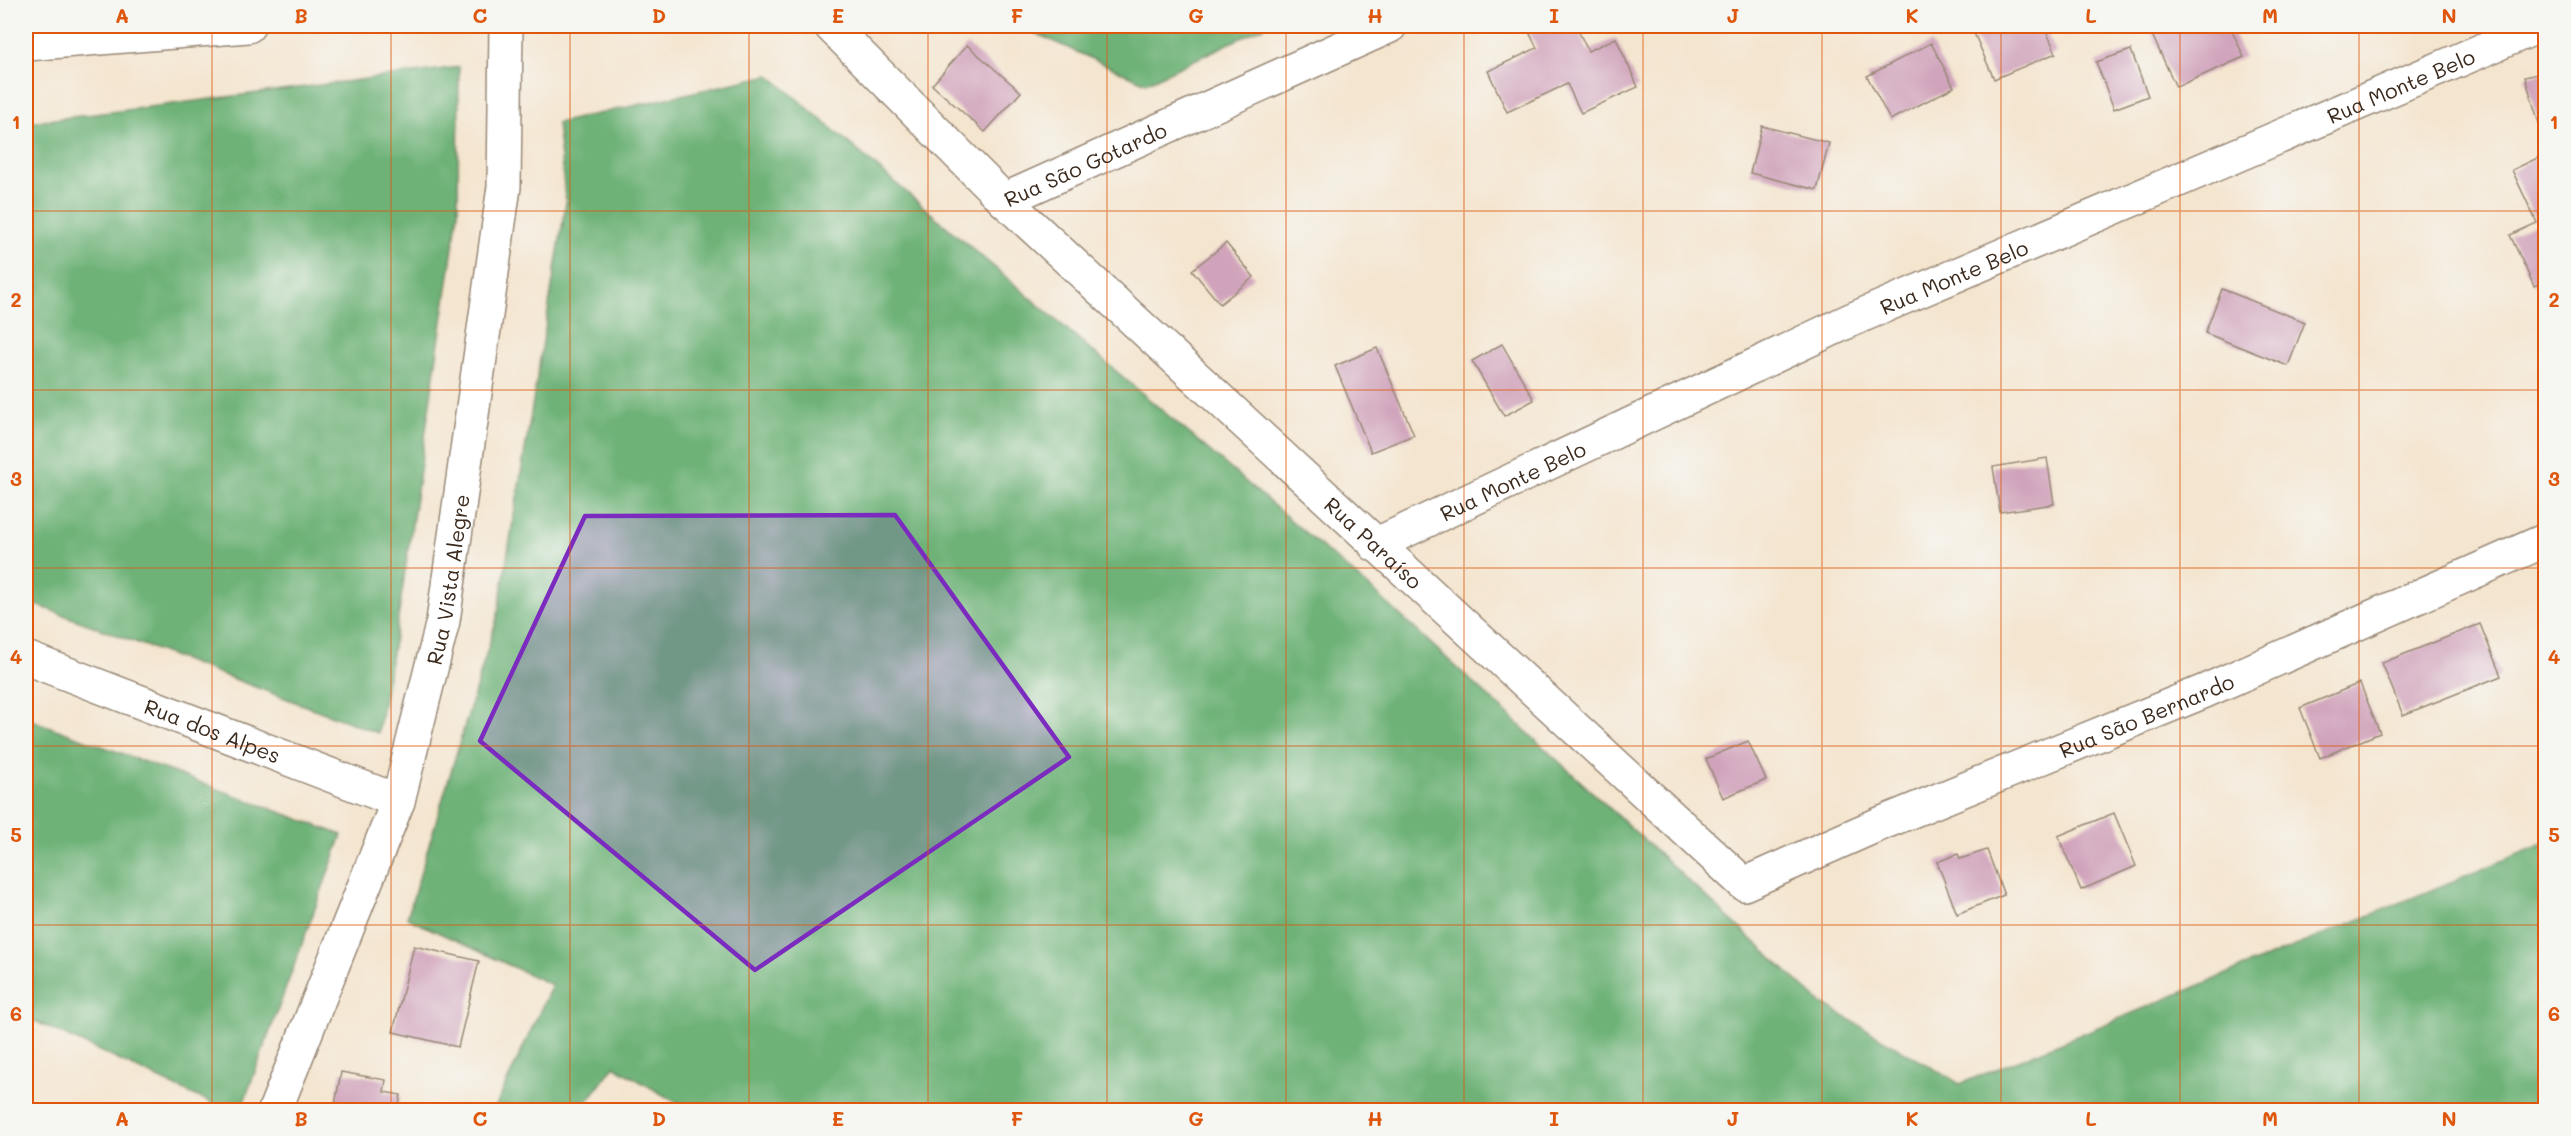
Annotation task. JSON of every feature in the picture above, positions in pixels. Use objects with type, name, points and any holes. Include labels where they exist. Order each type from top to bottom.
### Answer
[{"type":"street","points":[[26,44],[248,26]]},
{"type":"street","name":"Rua Vista Alegre","points":[[275,1110],[398,801],[443,621],[504,187],[506,26]]},
{"type":"street","name":"Rua São Gotardo","points":[[831,26],[1004,200],[1390,26]]},
{"type":"street","name":"Rua Monte Belo","points":[[1375,545],[1851,320],[2539,26]]},
{"type":"street","name":"Rua Paraíso","points":[[1004,200],[1744,885]]},
{"type":"street","name":"Rua São Bernardo","points":[[1744,885],[1875,826],[2205,691],[2546,540]]},
{"type":"street","name":"Rua dos Alpes","points":[[26,658],[398,801]]},
{"type":"highlighted area","points":[[895,515],[1069,757],[755,970],[480,741],[585,516]]},
{"type":"green space","points":[[1019,26],[1266,26],[1146,83]]},
{"type":"green space","points":[[459,67],[458,214],[398,619],[378,733],[26,601],[26,123]]},
{"type":"green space","points":[[769,75],[1376,593],[1821,1003],[1960,1084],[2545,843],[2545,1110],[689,1110],[614,1066],[581,1110],[494,1110],[552,985],[407,918],[497,618],[566,203],[557,123]]},
{"type":"green space","points":[[26,718],[342,835],[241,1110],[226,1110],[26,1017]]},
{"type":"building","points":[[1526,26],[1576,26],[1588,51],[1616,38],[1638,87],[1581,113],[1567,84],[1507,112],[1488,71],[1537,48]]},
{"type":"building","points":[[1971,26],[2044,26],[2056,53],[1994,79]]},
{"type":"building","points":[[2148,26],[2230,26],[2244,57],[2176,87]]},
{"type":"building","points":[[1931,43],[1954,87],[1890,120],[1867,76]]},
{"type":"building","points":[[967,45],[1021,92],[985,132],[932,85]]},
{"type":"building","points":[[2131,50],[2148,96],[2114,109],[2096,62]]},
{"type":"building","points":[[2546,72],[2546,129],[2541,130],[2525,77]]},
{"type":"building","points":[[1762,126],[1829,143],[1817,190],[1750,173]]},
{"type":"building","points":[[2546,154],[2546,281],[2534,286],[2510,235],[2537,223],[2512,170]]},
{"type":"building","points":[[1226,243],[1254,277],[1220,304],[1192,270]]},
{"type":"building","points":[[2222,289],[2305,322],[2288,366],[2205,333]]},
{"type":"building","points":[[1502,344],[1534,400],[1504,416],[1472,361]]},
{"type":"building","points":[[1377,348],[1414,435],[1371,452],[1335,366]]},
{"type":"building","points":[[2047,458],[2054,504],[2000,512],[1993,467]]},
{"type":"building","points":[[2480,624],[2501,676],[2403,715],[2382,663]]},
{"type":"building","points":[[2360,683],[2380,733],[2320,758],[2300,708]]},
{"type":"building","points":[[1748,741],[1766,780],[1723,798],[1706,759]]},
{"type":"building","points":[[2114,813],[2136,866],[2081,890],[2058,836]]},
{"type":"building","points":[[1987,850],[2004,895],[1957,914],[1937,862],[1958,854],[1960,859]]},
{"type":"building","points":[[414,946],[479,961],[458,1047],[393,1032]]},
{"type":"building","points":[[341,1072],[386,1080],[384,1092],[401,1095],[398,1110],[334,1110]]}]
